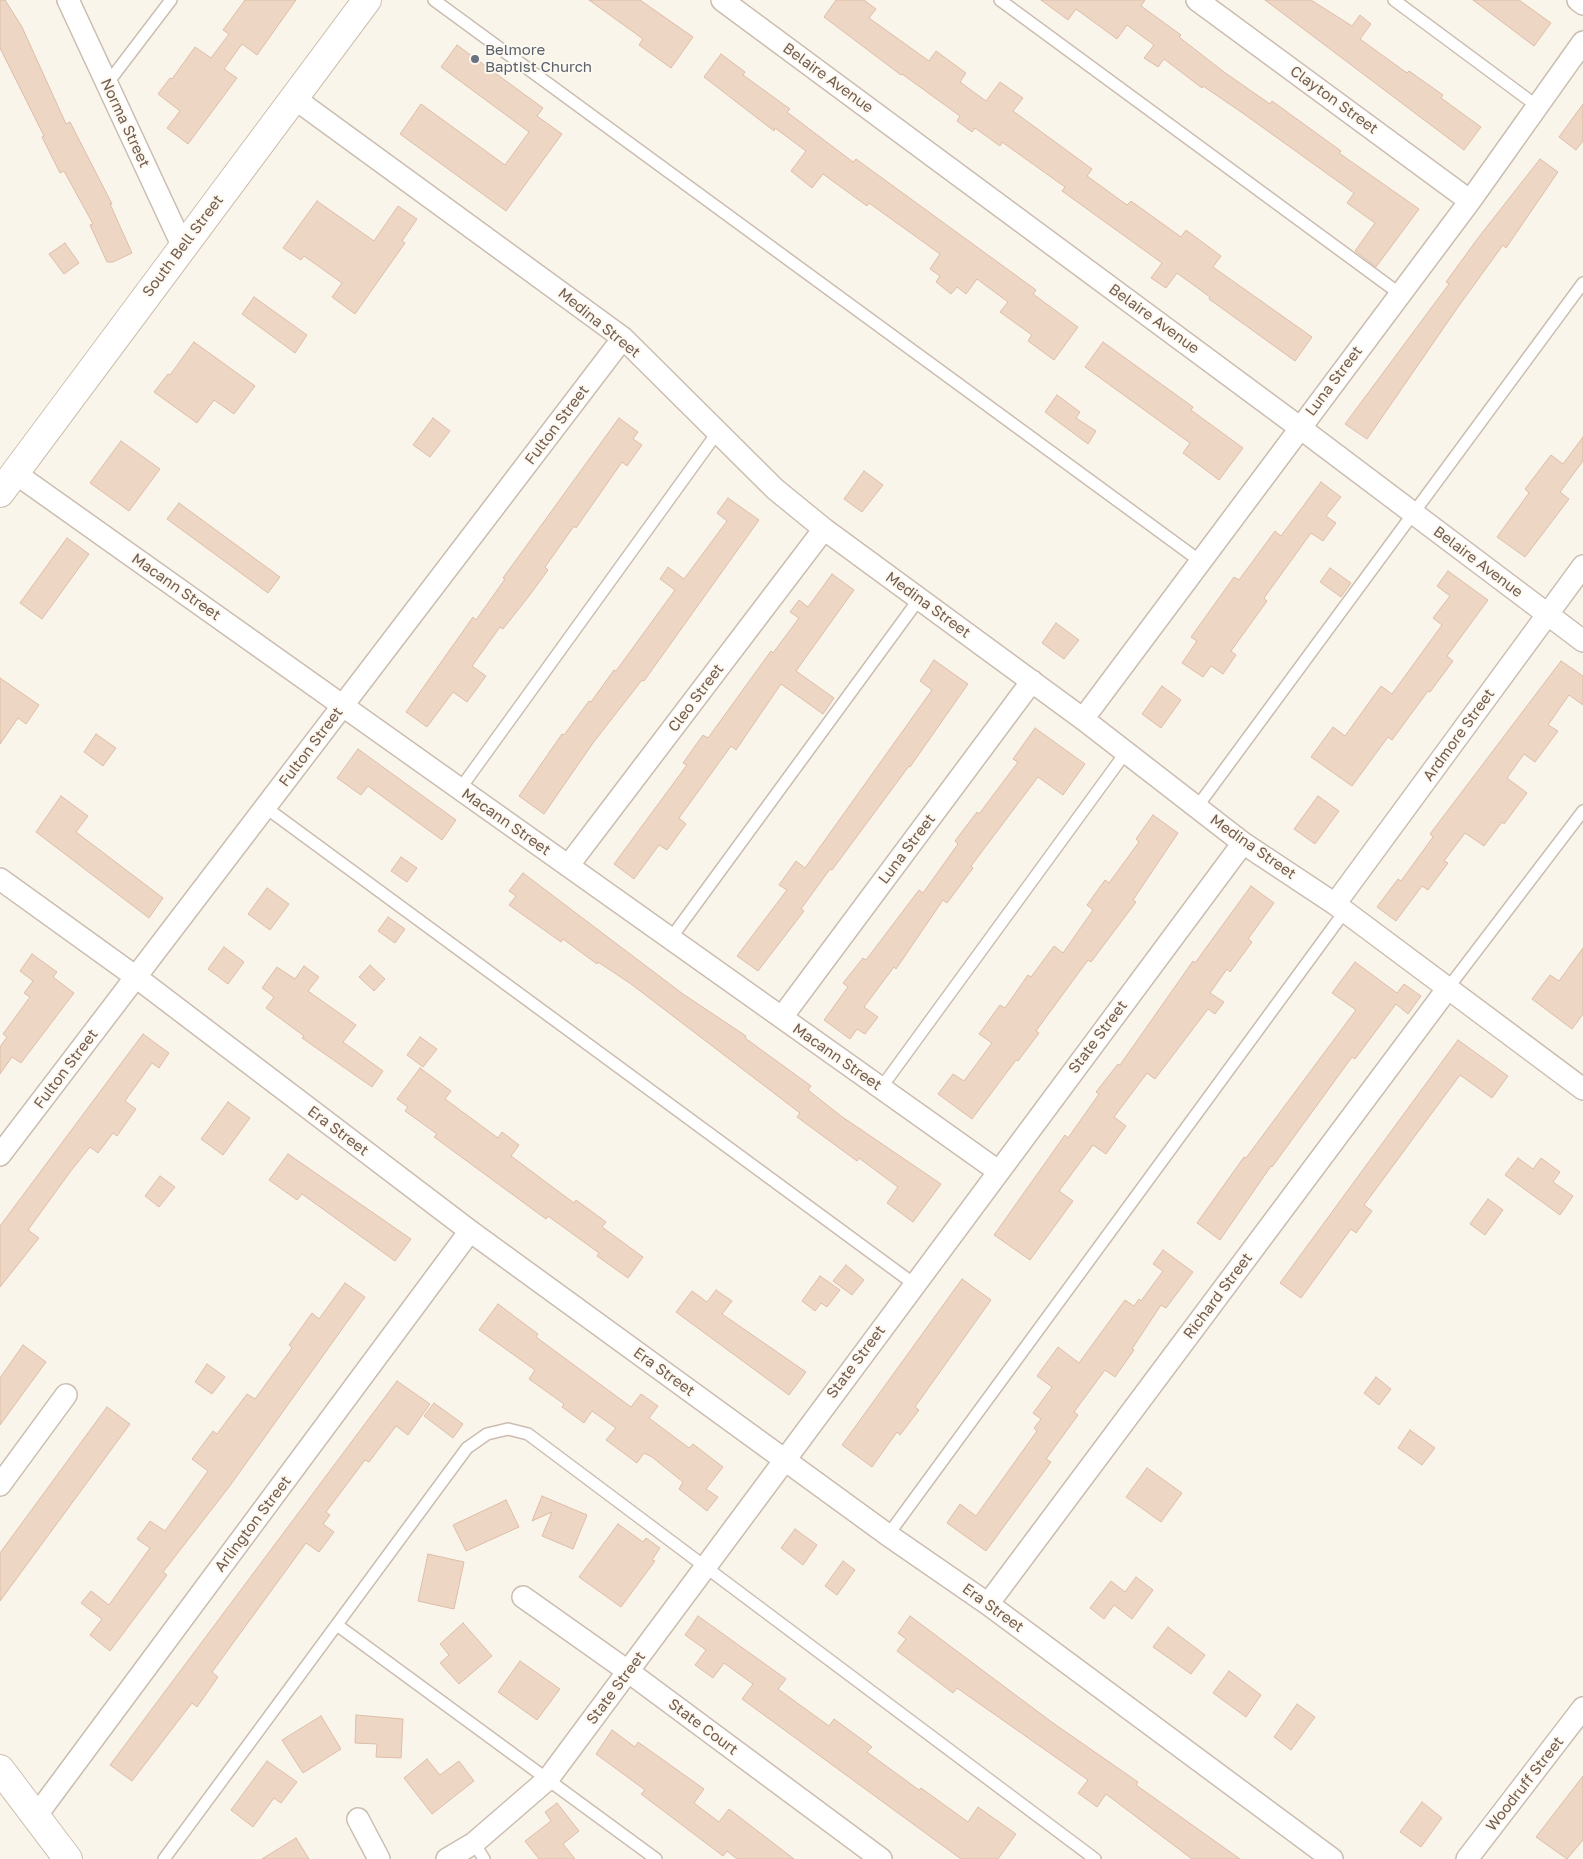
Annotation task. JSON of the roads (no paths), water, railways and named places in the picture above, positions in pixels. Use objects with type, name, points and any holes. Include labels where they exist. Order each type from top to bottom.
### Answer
[{"type":"main road","name":"South Bell Street","points":[[8,483],[367,0]]},
{"type":"main road","points":[[0,1768],[68,1859]]},
{"type":"street","name":"Norma Street","points":[[68,0],[183,247]]},
{"type":"street","name":"Belaire Avenue","points":[[722,0],[1299,427],[1583,641]]},
{"type":"street","name":"Clayton Street","points":[[1197,0],[1470,201]]},
{"type":"street","points":[[1578,0],[1583,4]]},
{"type":"street","name":"Luna Street","points":[[1084,718],[1299,427],[1470,201],[1583,42]]},
{"type":"street","name":"Medina Street","points":[[294,98],[623,338],[775,489],[824,529],[1084,718],[1243,843],[1340,908],[1583,1089]]},
{"type":"street","name":"Fulton Street","points":[[0,1155],[623,338]]},
{"type":"street","name":"Macann Street","points":[[8,483],[343,706],[998,1171]]},
{"type":"street","name":"Cleo Street","points":[[568,866],[824,529]]},
{"type":"street","name":"Ardmore Street","points":[[1340,908],[1547,614],[1583,566]]},
{"type":"street","name":"Luna Street","points":[[782,1017],[1032,681]]},
{"type":"street","name":"State Street","points":[[447,1859],[479,1851],[548,1779],[1243,843]]},
{"type":"street","name":"Era Street","points":[[0,879],[136,977],[470,1231],[888,1535],[988,1604],[1332,1859]]},
{"type":"street","name":"Richard Street","points":[[988,1604],[1448,988]]},
{"type":"street","name":"Arlington Street","points":[[36,1816],[470,1231]]},
{"type":"street","points":[[0,1485],[66,1395]]},
{"type":"street","name":"State Court","points":[[523,1597],[629,1672],[881,1859]]},
{"type":"street","name":"Woodruff Street","points":[[1467,1859],[1583,1708]]},
{"type":"street","points":[[358,1819],[379,1859]]},
{"type":"lane","points":[[107,84],[171,0]]},
{"type":"lane","points":[[434,0],[1200,561]]},
{"type":"lane","points":[[1000,0],[1400,294]]},
{"type":"lane","points":[[1394,0],[1537,106]]},
{"type":"lane","points":[[1197,807],[1583,283]]},
{"type":"lane","points":[[460,789],[717,432]]},
{"type":"lane","points":[[670,938],[919,599]]},
{"type":"lane","points":[[881,1088],[1126,752]]},
{"type":"lane","points":[[265,807],[914,1284]]},
{"type":"lane","points":[[1448,988],[1583,811]]},
{"type":"lane","points":[[888,1535],[1340,908]]},
{"type":"lane","points":[[164,1859],[467,1448],[487,1434],[508,1429],[528,1434],[1095,1859]]},
{"type":"lane","points":[[338,1625],[656,1859]]},
{"type":"place","name":"Belmore Baptist Church","points":[[475,59]]}]
